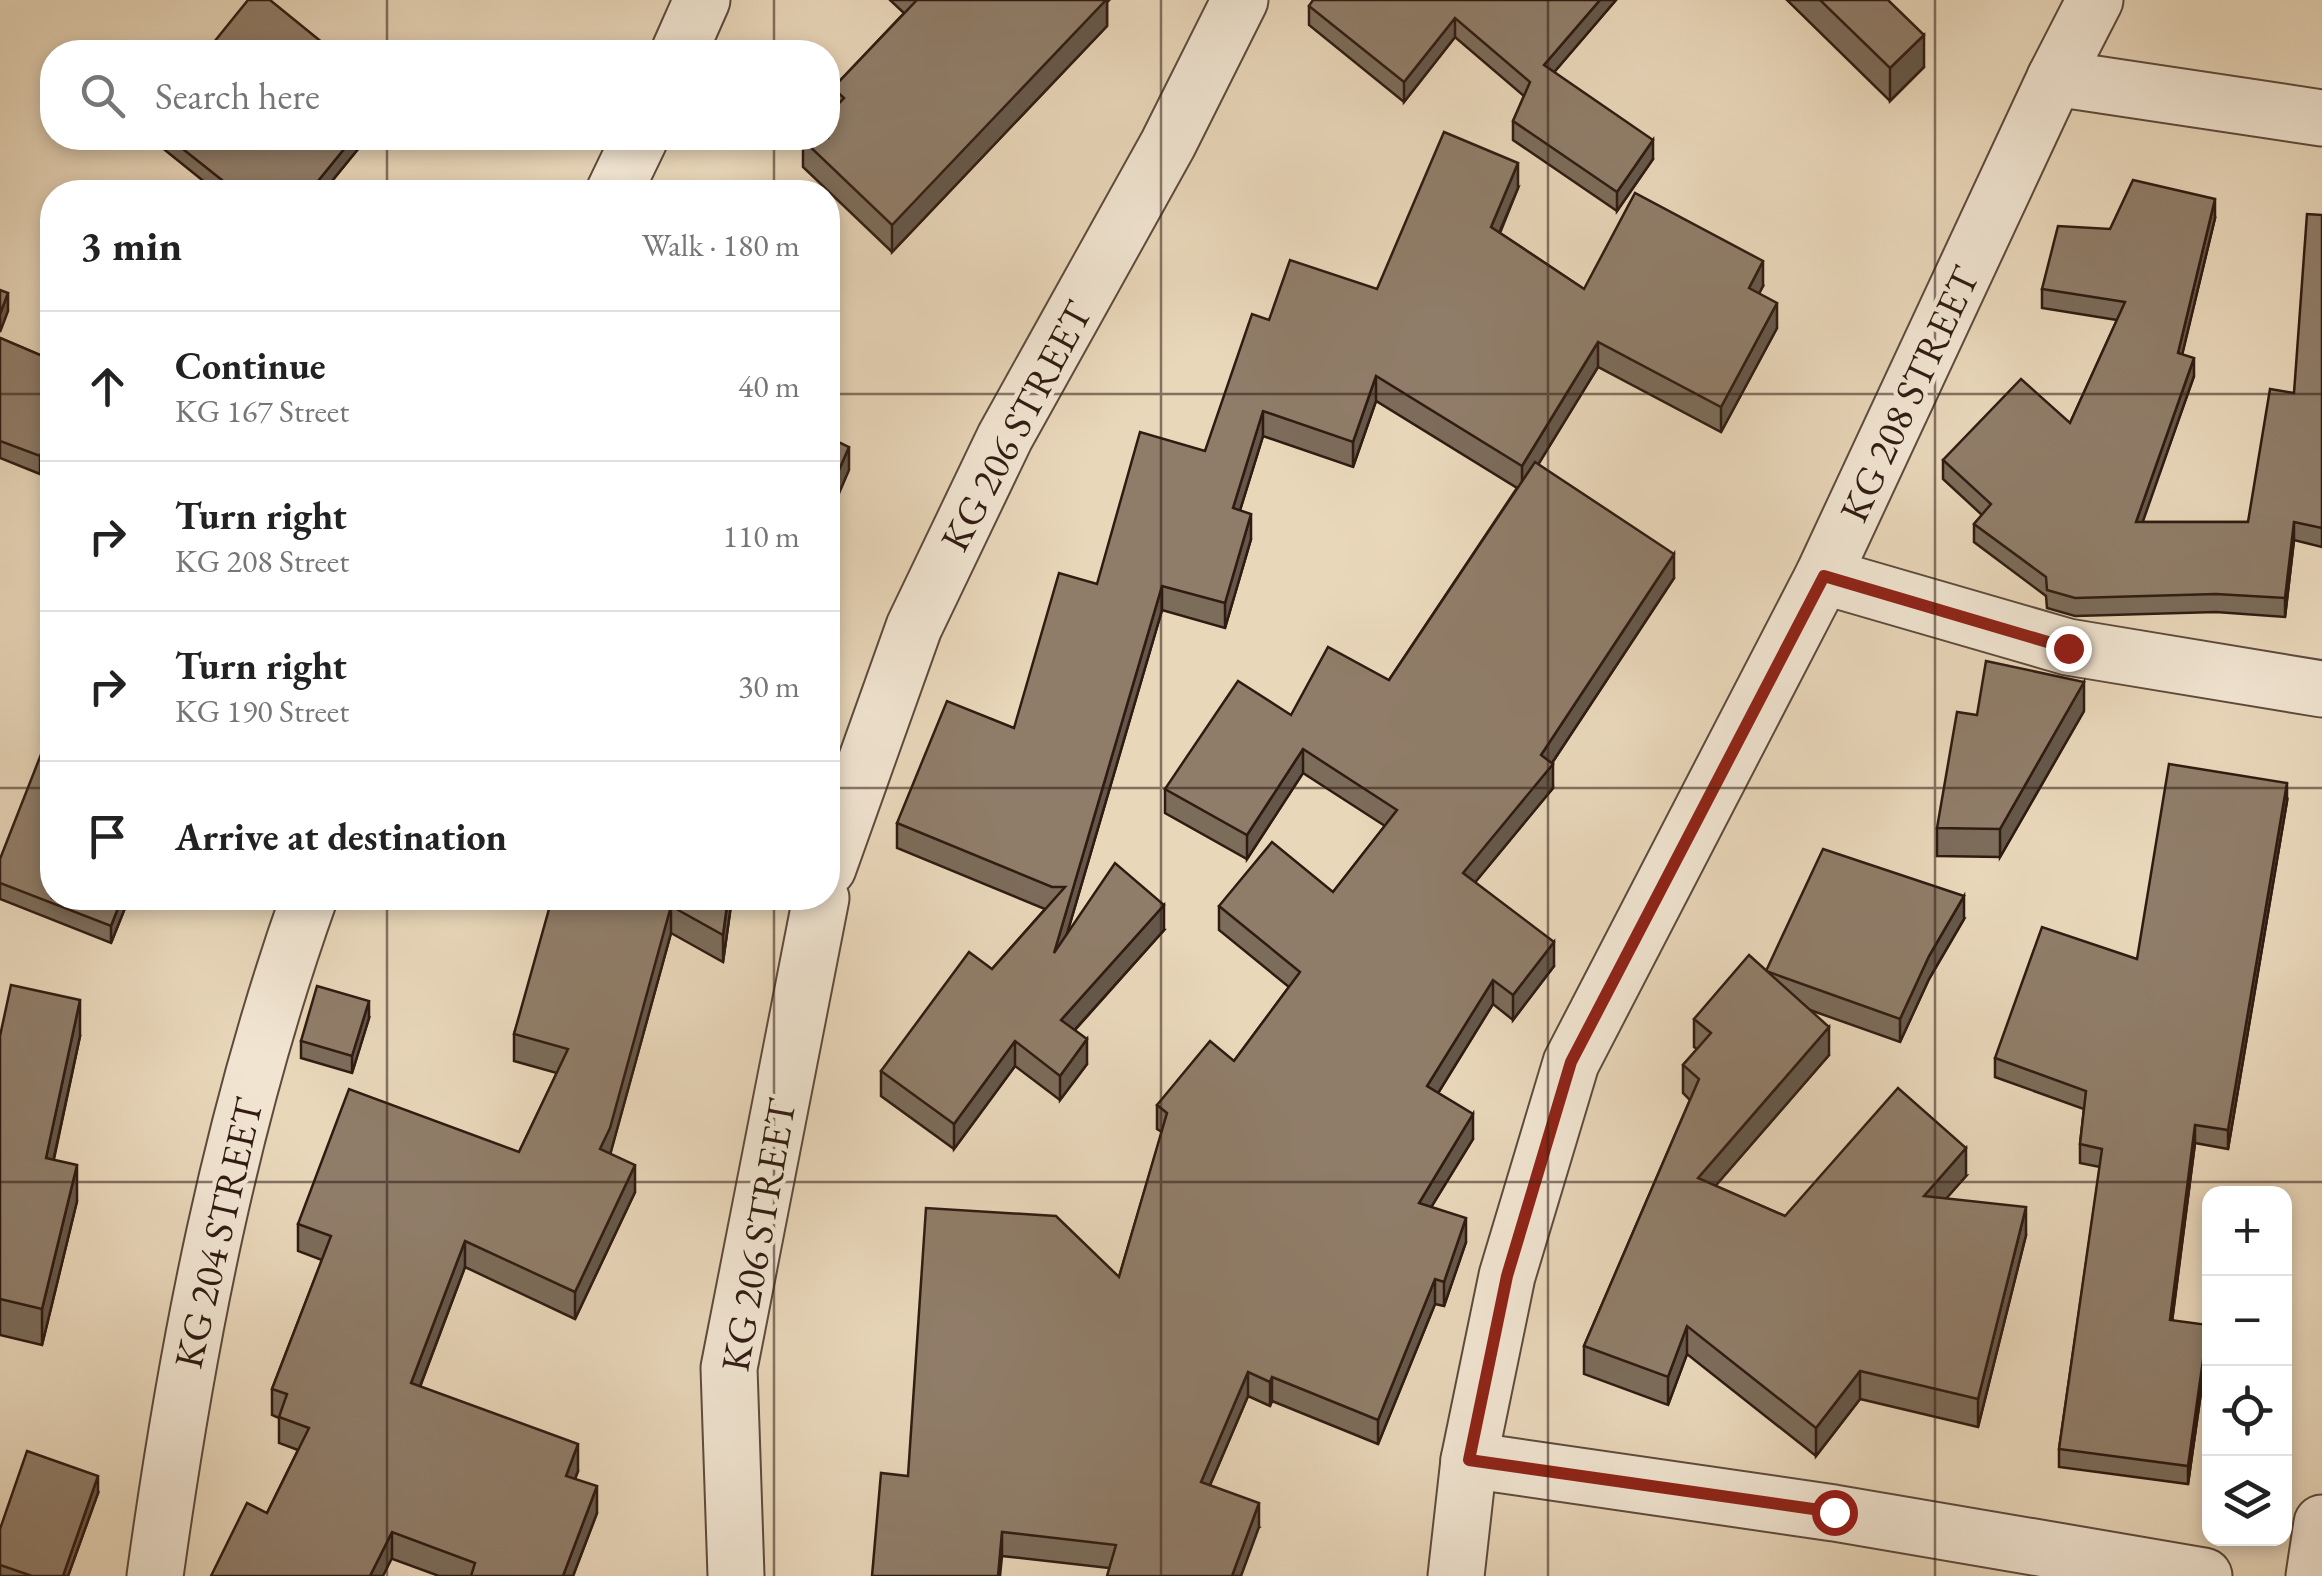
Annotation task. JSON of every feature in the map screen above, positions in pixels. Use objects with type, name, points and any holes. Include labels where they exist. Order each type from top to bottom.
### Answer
[{"type":"street","points":[[684,40],[702,0]]},
{"type":"street","name":"KG 206 STREET","points":[[840,834],[914,627],[1006,436],[1168,144],[1240,0]]},
{"type":"street","name":"KG 208 STREET","points":[[1456,1576],[1469,1460],[1507,1276],[1571,1062],[1824,576],[2095,0]]},
{"type":"street","points":[[2055,78],[2322,118]]},
{"type":"street","points":[[620,180],[634,150]]},
{"type":"street","points":[[1824,576],[2068,648],[2322,690]]},
{"type":"street","name":"KG 204 STREET","points":[[155,1576],[176,1422],[213,1230],[276,992],[305,910]]},
{"type":"street","name":"KG 206 STREET","points":[[736,1576],[729,1368],[819,910]]},
{"type":"street","points":[[1469,1460],[1834,1512],[2204,1576]]},
{"type":"street","points":[[2314,1576],[2322,1523]]},
{"type":"building","points":[[248,0],[270,0],[319,40],[216,40]]},
{"type":"building","points":[[917,0],[1106,0],[892,225],[813,150],[840,150],[840,102],[844,98],[840,94],[840,81]]},
{"type":"building","points":[[1313,0],[1600,0],[1544,65],[1653,140],[1617,192],[1513,121],[1530,82],[1455,18],[1404,82],[1309,6]]},
{"type":"building","points":[[1820,0],[1888,0],[1924,35],[1890,68]]},
{"type":"building","points":[[1444,132],[1518,163],[1491,227],[1584,289],[1635,193],[1763,261],[1749,288],[1777,303],[1721,407],[1598,342],[1522,466],[1376,376],[1353,442],[1263,411],[1233,508],[1251,514],[1225,603],[1162,586],[1054,953],[1115,863],[1164,905],[1061,1020],[1087,1039],[1060,1076],[1015,1041],[954,1124],[881,1071],[969,952],[992,969],[1065,887],[1052,887],[897,823],[947,701],[1014,728],[1059,573],[1097,584],[1140,432],[1205,451],[1252,314],[1269,320],[1290,260],[1377,289]]},
{"type":"building","points":[[184,150],[343,150],[319,180],[222,180]]},
{"type":"building","points":[[2133,180],[2215,199],[2178,353],[2194,358],[2136,522],[2248,522],[2270,389],[2294,393],[2307,214],[2322,215],[2322,528],[2294,522],[2285,598],[2216,594],[2075,598],[2047,590],[2046,577],[1974,524],[1991,504],[1943,460],[2021,379],[2070,423],[2125,302],[2042,289],[2058,226],[2110,229]]},
{"type":"building","points":[[0,290],[8,293],[0,314]]},
{"type":"building","points":[[0,338],[40,355],[40,456],[0,441]]},
{"type":"building","points":[[840,443],[849,447],[840,468]]},
{"type":"building","points":[[1535,462],[1674,554],[1541,755],[1553,764],[1463,873],[1554,942],[1513,995],[1493,980],[1427,1086],[1473,1114],[1419,1203],[1466,1218],[1444,1282],[1435,1279],[1378,1420],[1272,1377],[1270,1382],[1248,1372],[1201,1482],[1259,1503],[1232,1576],[1107,1576],[1116,1545],[1002,1532],[998,1576],[872,1576],[881,1473],[908,1476],[926,1208],[1056,1216],[1119,1277],[1167,1113],[1157,1105],[1210,1041],[1234,1061],[1300,972],[1219,906],[1272,842],[1333,892],[1397,810],[1303,749],[1247,835],[1165,789],[1238,681],[1291,715],[1328,647],[1389,680]]},
{"type":"building","points":[[1986,661],[2084,682],[2000,829],[1937,828],[1957,712],[1977,715]]},
{"type":"building","points":[[40,757],[40,898],[0,883],[0,859]]},
{"type":"building","points":[[2169,764],[2287,783],[2228,1130],[2195,1125],[2170,1320],[2202,1324],[2202,1367],[2188,1466],[2059,1449],[2102,1149],[2080,1144],[2086,1091],[1995,1058],[2042,927],[2137,959]]},
{"type":"building","points":[[1823,849],[1964,896],[1929,956],[1900,1019],[1766,971]]},
{"type":"building","points":[[70,910],[117,910],[111,926]]},
{"type":"building","points":[[549,910],[670,910],[610,1128],[600,1149],[635,1165],[575,1292],[465,1241],[411,1383],[578,1444],[566,1476],[597,1486],[563,1576],[471,1576],[475,1563],[392,1532],[370,1576],[211,1576],[247,1503],[267,1513],[309,1428],[279,1417],[287,1394],[272,1389],[331,1236],[298,1224],[349,1089],[519,1152],[568,1049],[514,1034]]},
{"type":"building","points":[[678,910],[726,910],[723,935]]},
{"type":"building","points":[[1749,955],[1829,1027],[1698,1178],[1785,1216],[1898,1088],[1966,1148],[1924,1196],[2026,1207],[1978,1399],[1860,1371],[1816,1428],[1687,1326],[1668,1377],[1584,1346],[1699,1079],[1683,1065],[1711,1033],[1694,1019]]},
{"type":"building","points":[[11,985],[80,1000],[46,1158],[77,1165],[42,1309],[0,1299],[0,1036]]},
{"type":"building","points":[[317,986],[369,1001],[352,1056],[301,1041]]},
{"type":"building","points":[[27,1451],[98,1476],[63,1576],[32,1576],[0,1565],[0,1529]]},
{"type":"route","points":[[1834,1512],[1469,1460],[1507,1276],[1571,1062],[1824,576],[2068,648]]}]
